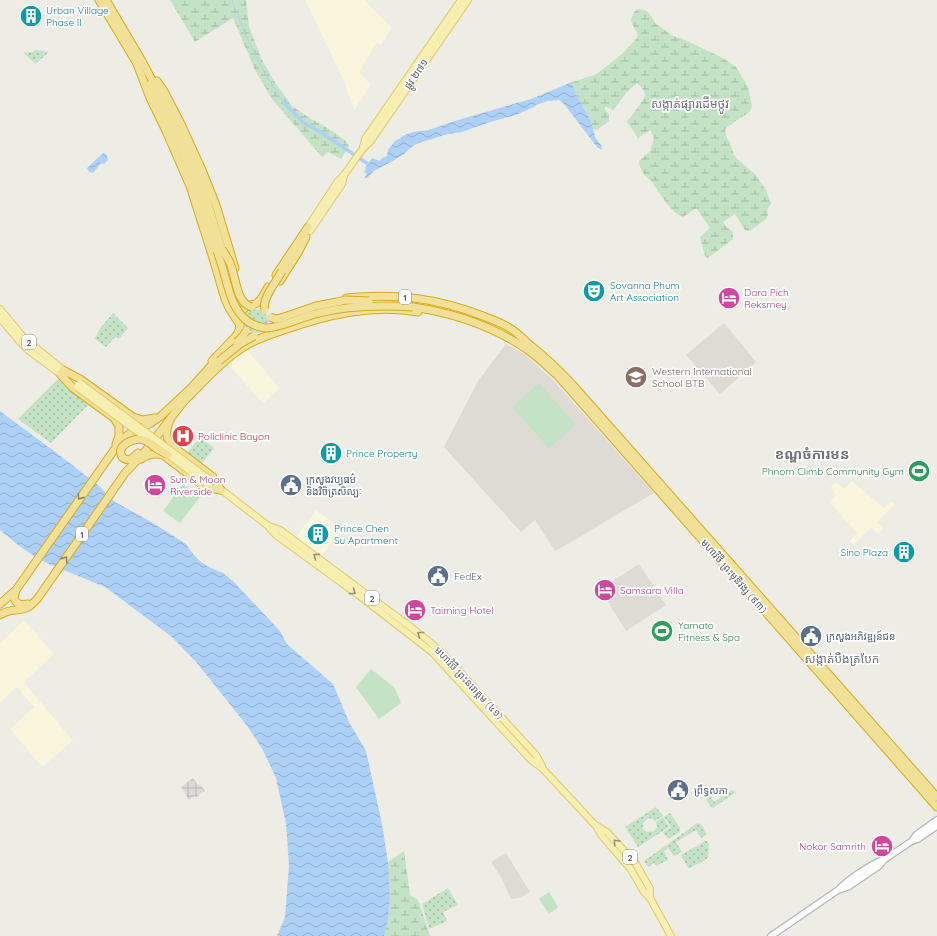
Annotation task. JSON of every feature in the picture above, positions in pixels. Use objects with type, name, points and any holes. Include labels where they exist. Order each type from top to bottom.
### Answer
[{"type":"highway","points":[[99,0],[140,63],[150,98],[163,107],[195,152],[235,305],[243,317],[255,325],[266,328],[318,313],[365,303]]},
{"type":"highway","points":[[106,0],[163,107],[184,156],[204,191]]},
{"type":"highway","points":[[163,107],[166,131],[221,251],[230,263],[242,301],[247,306],[257,307],[269,312]]},
{"type":"highway","points":[[261,335],[270,326],[271,321],[266,304],[267,300],[299,252],[309,229]]},
{"type":"highway","points":[[221,490],[205,487],[167,456],[156,448],[143,440],[129,441],[120,452],[122,457],[127,460],[134,457],[182,398],[194,388],[218,360],[242,338],[242,317],[251,306],[262,297],[309,229]]},
{"type":"highway","points":[[304,240],[282,271],[265,299],[264,306],[275,319],[316,306],[345,300],[385,305],[413,304],[463,318],[530,348]]},
{"type":"highway","points":[[221,251],[219,267],[229,301],[242,327],[250,334],[261,335]]},
{"type":"highway","name":"1","points":[[0,604],[16,590],[25,578],[125,436],[156,420],[227,358],[261,335],[319,318],[346,313],[385,295],[450,304],[511,329],[530,348]]},
{"type":"highway","points":[[345,298],[346,313]]},
{"type":"highway","name":"1","points":[[269,312],[275,316],[280,316],[316,304],[345,298],[384,309],[429,313],[446,317],[530,348]]},
{"type":"highway","points":[[218,360],[240,344],[261,335],[365,303]]},
{"type":"highway","name":"1","points":[[0,616],[10,610],[29,607],[38,598],[122,478],[143,454],[171,417],[182,398],[198,376],[235,337],[242,327]]},
{"type":"highway","name":"មហាវិថី ព្រះមុនីវង្ស (៩៣)","points":[[530,348],[568,388],[794,639],[881,739],[937,797]]},
{"type":"highway","points":[[61,372],[80,379],[133,417],[143,420],[152,419],[167,410]]},
{"type":"highway","points":[[61,372],[73,388],[114,418],[117,422],[119,436],[114,450]]},
{"type":"highway","points":[[171,417],[167,427],[166,436],[171,444],[212,477],[221,490]]},
{"type":"highway","points":[[167,456],[162,453],[163,448],[166,445],[175,448]]},
{"type":"highway","points":[[133,465],[148,455],[160,454],[167,456]]},
{"type":"highway","points":[[16,590],[14,598],[19,604],[29,604],[38,598]]},
{"type":"highway","name":"មហាវិថី ព្រះមុនីវង្ស (៩៣)","points":[[894,753],[937,807]]},
{"type":"main road","name":"ផ្លូវ ២៧១","points":[[309,229],[338,181],[344,176],[362,149],[366,139],[461,0]]},
{"type":"main road","name":"ផ្លូវ ២៧១","points":[[362,149],[370,142],[468,0]]},
{"type":"main road","name":"2","points":[[0,309],[24,338],[61,372]]},
{"type":"main road","name":"2","points":[[0,318],[28,350],[79,385],[209,482]]},
{"type":"main road","name":"2","points":[[79,385],[167,456],[221,490]]},
{"type":"main road","name":"មហាវិថី ព្រះនរោត្តម (៤១)","points":[[221,490],[267,525],[280,530],[438,648],[536,755],[542,768],[596,826],[607,832],[633,861],[650,889],[650,898],[671,936]]},
{"type":"main road","points":[[912,841],[916,835],[937,820]]},
{"type":"main road","points":[[771,936],[876,862],[885,859],[937,826]]},
{"type":"shaded area","points":[[305,0],[365,0],[392,27],[381,45],[377,43],[359,72],[371,85],[354,110],[343,79]]},
{"type":"shaded area","points":[[724,323],[756,362],[720,394],[686,355]]},
{"type":"shaded area","points":[[506,344],[524,354],[554,381],[654,493],[555,551],[535,520],[521,532],[444,447],[478,381]]},
{"type":"shaded area","points":[[246,349],[280,388],[263,403],[228,364]]},
{"type":"shaded area","name":"Policlinic Bayon","points":[[186,424],[194,430],[181,448],[173,442]]},
{"type":"shaded area","points":[[852,481],[884,508],[891,501],[895,504],[877,522],[884,528],[878,534],[871,527],[853,545],[850,541],[857,533],[829,502],[837,495],[830,488],[836,482],[844,489]]},
{"type":"shaded area","name":"Prince Chen Su Apartment","points":[[316,510],[342,530],[321,557],[295,538]]},
{"type":"shaded area","points":[[639,564],[666,605],[626,631],[600,589]]},
{"type":"shaded area","points":[[24,620],[54,654],[24,682],[73,741],[42,767],[10,729],[34,707],[17,687],[0,703],[0,643]]},
{"type":"shaded area","points":[[193,778],[205,791],[189,800],[181,787]]},
{"type":"shaded area","points":[[506,853],[530,892],[519,898],[511,899],[501,877],[491,862]]},
{"type":"green space","points":[[170,0],[246,0],[249,27],[262,60],[276,84],[292,106],[345,140],[349,146],[341,159],[328,152],[322,157],[272,99],[255,70],[233,18],[195,42]]},
{"type":"green space","points":[[639,9],[647,11],[655,23],[673,36],[683,39],[723,58],[736,67],[748,87],[752,106],[749,113],[726,128],[725,131],[734,155],[756,175],[766,190],[771,203],[767,210],[768,215],[766,219],[750,231],[745,230],[735,214],[723,222],[733,233],[733,239],[708,258],[705,256],[700,237],[710,228],[697,209],[683,217],[674,212],[652,182],[643,173],[640,167],[639,161],[650,151],[654,138],[650,130],[638,138],[627,122],[644,97],[645,94],[642,88],[637,83],[627,92],[613,110],[605,107],[605,110],[609,114],[609,121],[597,130],[593,129],[591,121],[575,92],[572,82],[595,75],[622,54],[636,39],[638,35],[631,20],[633,14]]},
{"type":"green space","points":[[37,50],[49,52],[35,64],[23,52],[28,53]]},
{"type":"green space","points":[[256,309],[265,312],[268,321],[265,330],[256,333],[247,330],[244,321],[247,312]]},
{"type":"green space","points":[[113,313],[128,328],[119,339],[115,337],[106,347],[94,338]]},
{"type":"green space","points":[[59,378],[71,391],[89,404],[51,443],[18,419]]},
{"type":"green space","points":[[539,383],[576,425],[549,448],[512,407]]},
{"type":"green space","points":[[200,437],[214,448],[201,465],[186,454]]},
{"type":"green space","points":[[183,484],[200,497],[180,523],[163,511]]},
{"type":"green space","points":[[371,669],[395,688],[401,703],[379,719],[356,687]]},
{"type":"green space","points":[[706,790],[714,802],[732,790],[736,792],[713,808],[702,793]]},
{"type":"green space","points":[[656,807],[663,816],[655,821],[650,818],[647,819],[643,823],[643,829],[647,832],[654,831],[657,828],[656,822],[663,817],[669,827],[638,847],[625,827]]},
{"type":"green space","points":[[670,813],[680,828],[680,832],[668,839],[663,832],[671,827],[664,817]]},
{"type":"green space","points":[[698,823],[702,825],[706,833],[705,836],[701,838],[696,830],[676,842],[682,852],[674,856],[668,848],[664,851],[668,860],[656,866],[654,863],[648,867],[644,861]]},
{"type":"green space","points":[[705,841],[709,844],[708,858],[688,868],[681,855]]},
{"type":"green space","points":[[404,851],[410,895],[417,899],[420,905],[430,936],[384,936],[388,920],[390,897],[388,862]]},
{"type":"green space","points":[[448,888],[458,905],[443,912],[447,921],[429,929],[422,904]]},
{"type":"green space","points":[[549,892],[558,907],[549,914],[539,899]]},
{"type":"water","points":[[572,82],[575,92],[591,121],[595,137],[601,145],[602,150],[597,147],[564,104],[559,100],[548,101],[516,115],[462,132],[448,134],[416,144],[404,154],[374,171],[367,178],[364,178],[367,174],[364,172],[366,169],[365,168],[372,158],[380,161],[382,158],[387,156],[388,150],[395,141],[405,135],[413,132],[428,130],[531,99]]},
{"type":"water","points":[[104,153],[108,160],[104,164],[101,163],[93,173],[89,172],[87,168]]},
{"type":"water","points":[[0,411],[98,485],[115,502],[153,523],[186,544],[201,562],[223,573],[233,581],[280,631],[287,644],[333,684],[349,722],[366,751],[382,824],[388,862],[390,897],[388,920],[384,936],[277,936],[285,917],[289,865],[286,824],[276,778],[263,750],[248,727],[197,663],[172,637],[105,587],[49,564],[34,556],[0,530]]},
{"type":"waterway","points":[[232,0],[246,36],[265,74],[284,103]]},
{"type":"waterway","points":[[284,103],[304,123],[322,133],[368,164]]},
{"type":"place","name":"Urban Village Phase II","points":[[31,16]]},
{"type":"place","name":"Sovanna Phum Art Association","points":[[594,291]]},
{"type":"place","name":"Dara Pich Reksmey","points":[[729,298]]},
{"type":"place","name":"Western International School BTB","points":[[636,377]]},
{"type":"place","name":"Policlinic Bayon","points":[[183,436]]},
{"type":"place","name":"Prince Property","points":[[331,453]]},
{"type":"place","name":"Phnom Climb Community Gym","points":[[919,471]]},
{"type":"place","name":"Sun & Moon Riverside","points":[[155,485]]},
{"type":"place","name":"ក្រសួងវប្បធម៌ និងវិចិត្រសិល្បៈ","points":[[291,485]]},
{"type":"place","name":"Prince Chen Su Apartment","points":[[318,534]]},
{"type":"place","name":"Sino Plaza","points":[[904,552]]},
{"type":"place","name":"FedEx","points":[[438,576]]},
{"type":"place","name":"Samsara Villa","points":[[605,590]]},
{"type":"place","name":"Taiming Hotel","points":[[415,610]]},
{"type":"place","name":"Yamato Fitness & Spa","points":[[662,631]]},
{"type":"place","name":"ក្រសួងអភិវឌ្ឍន៍ជន","points":[[811,636]]},
{"type":"place","name":"ព្រឹទ្ធសភា","points":[[678,790]]},
{"type":"place","name":"Nokor Samrith","points":[[882,846]]},
{"type":"district","name":"សង្កាត់ផ្សារដើមថ្កូវ","points":[[690,103]]},
{"type":"district","name":"ខណ្ឌចំការមន","points":[[812,454]]},
{"type":"district","name":"សង្កាត់បឹងត្របែក","points":[[842,658]]}]
